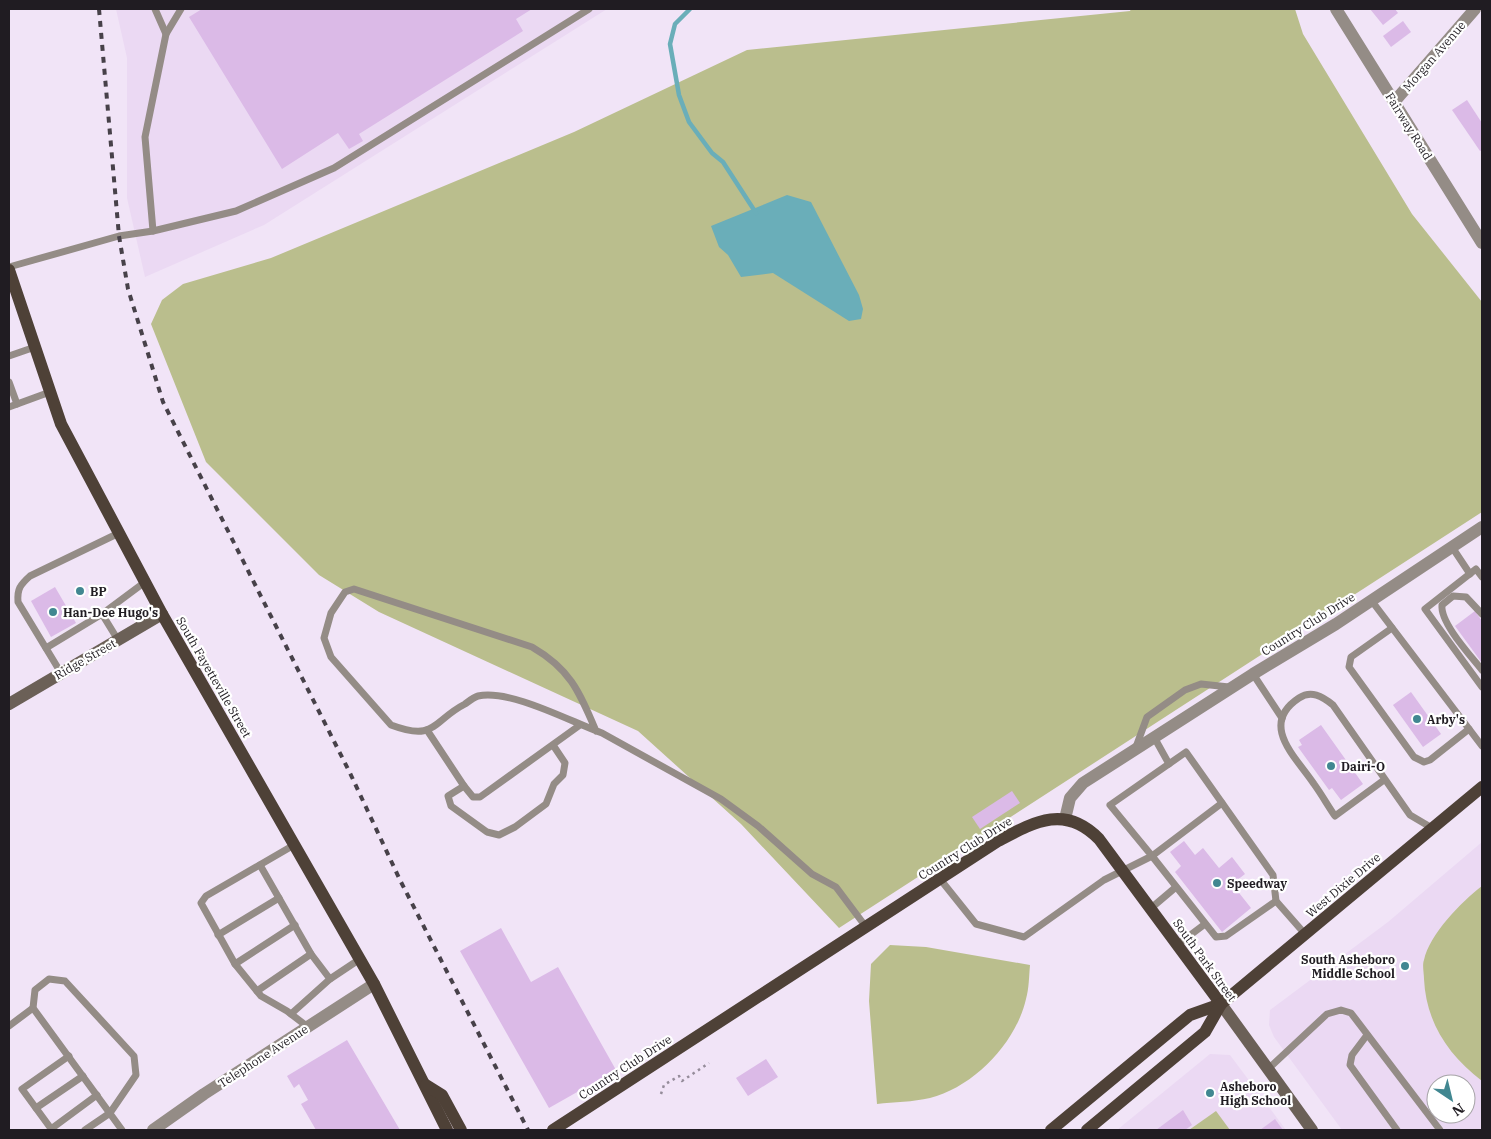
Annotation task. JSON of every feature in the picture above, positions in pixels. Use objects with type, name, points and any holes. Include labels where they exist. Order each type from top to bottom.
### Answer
[{"type":"main road","name":"South Fayetteville Street","points":[[9,268],[61,424],[162,614],[374,984],[426,1085],[431,1102],[447,1130]]},
{"type":"main road","name":"West Dixie Drive","points":[[1086,1130],[1205,1032],[1221,1004],[1482,787]]},
{"type":"main road","name":"Country Club Drive","points":[[553,1130],[998,841],[1032,823],[1048,819],[1065,819]]},
{"type":"main road","name":"South Park Street","points":[[1065,819],[1081,824],[1091,831],[1221,1004]]},
{"type":"main road","name":"West Dixie Drive","points":[[1051,1130],[1190,1015],[1221,1004]]},
{"type":"main road","name":"South Fayetteville Street","points":[[426,1085],[442,1095],[461,1130]]},
{"type":"street","name":"Fairway Road","points":[[1336,9],[1482,243]]},
{"type":"street","name":"Morgan Avenue","points":[[1394,102],[1475,9]]},
{"type":"street","name":"Country Club Drive","points":[[1065,819],[1070,798],[1083,783],[1482,527]]},
{"type":"street","name":"Ridge Street","points":[[9,704],[162,614]]},
{"type":"street","name":"Telephone Avenue","points":[[153,1130],[204,1094],[374,984]]},
{"type":"street","name":"South Park Street","points":[[1221,1004],[1312,1130]]},
{"type":"lane","points":[[155,9],[166,34]]},
{"type":"lane","points":[[153,231],[145,137],[166,34],[182,9]]},
{"type":"lane","points":[[9,268],[119,236],[153,231],[236,211],[334,168],[589,9]]},
{"type":"lane","points":[[9,356],[35,348]]},
{"type":"lane","points":[[9,382],[17,404]]},
{"type":"lane","points":[[9,407],[50,392]]},
{"type":"lane","points":[[61,673],[18,602],[17,592],[20,585],[30,576],[119,533]]},
{"type":"lane","points":[[1452,546],[1470,574]]},
{"type":"lane","points":[[1482,577],[1476,569],[1425,609],[1482,687]]},
{"type":"lane","points":[[46,648],[102,614],[145,582]]},
{"type":"lane","points":[[596,731],[576,688],[563,670],[554,660],[532,647],[354,589],[345,592],[331,613],[324,638],[331,657],[391,725],[403,730],[427,730],[436,727],[461,706],[478,696],[501,697],[536,706],[596,731],[720,799],[758,826],[812,874],[836,887],[866,927]]},
{"type":"lane","points":[[1482,614],[1466,597],[1452,596],[1442,605],[1442,612],[1446,622],[1482,670]]},
{"type":"lane","points":[[1371,600],[1482,746]]},
{"type":"lane","points":[[102,614],[118,640]]},
{"type":"lane","points":[[1392,628],[1351,657],[1349,662],[1351,672],[1419,760],[1424,762],[1430,760],[1469,728]]},
{"type":"lane","points":[[1253,674],[1282,718],[1286,747],[1335,816],[1384,780]]},
{"type":"lane","points":[[1134,750],[1148,718],[1185,690],[1201,684],[1232,687]]},
{"type":"lane","points":[[1282,718],[1287,707],[1305,694],[1312,693],[1324,698],[1333,705],[1410,815],[1432,828]]},
{"type":"lane","points":[[427,730],[473,798],[480,797],[580,725]]},
{"type":"lane","points":[[1154,737],[1169,764]]},
{"type":"lane","points":[[464,786],[448,796],[451,806],[487,832],[499,835],[521,823],[546,804],[554,784],[564,775],[565,763],[553,745]]},
{"type":"lane","points":[[1276,901],[1222,937],[1216,937],[1110,805],[1186,752],[1273,875],[1276,901],[1304,934]]},
{"type":"lane","points":[[940,879],[976,924],[1024,937],[1104,880],[1152,856],[1222,803]]},
{"type":"lane","points":[[294,844],[206,896],[201,903],[235,964],[261,996],[308,1027]]},
{"type":"lane","points":[[260,865],[312,954],[330,980]]},
{"type":"lane","points":[[1150,909],[1176,887]]},
{"type":"lane","points":[[218,935],[279,898]]},
{"type":"lane","points":[[1177,944],[1205,924]]},
{"type":"lane","points":[[235,964],[295,925]]},
{"type":"lane","points":[[257,991],[312,954]]},
{"type":"lane","points":[[291,1014],[330,980],[360,959]]},
{"type":"lane","points":[[85,1130],[110,1112],[136,1075],[134,1056],[65,980],[49,979],[34,990],[34,1008],[110,1112],[122,1130]]},
{"type":"lane","points":[[9,1026],[34,1008]]},
{"type":"lane","points":[[1267,1070],[1327,1014],[1341,1010],[1351,1013],[1440,1130]]},
{"type":"lane","points":[[1368,1035],[1352,1055],[1350,1065],[1397,1130]]},
{"type":"lane","points":[[69,1056],[22,1088],[51,1129],[97,1095]]},
{"type":"lane","points":[[36,1108],[83,1076]]},
{"type":"path","points":[[661,1094],[664,1085],[679,1076],[682,1081],[709,1063]]},
{"type":"shaded area","points":[[116,9],[607,9],[264,225],[145,277],[127,198],[127,58]]},
{"type":"shaded area","name":"South Asheboro Middle School","points":[[1482,842],[1482,1130],[1342,1130],[1274,1037],[1269,1025],[1270,1010],[1388,922]]},
{"type":"shaded area","name":"Asheboro High School","points":[[1210,1054],[1230,1055],[1286,1130],[1117,1130]]},
{"type":"green space","points":[[1131,9],[1295,9],[1303,34],[1412,214],[1482,302],[1482,512],[839,928],[741,824],[638,731],[379,612],[319,575],[206,462],[151,324],[162,300],[183,284],[271,258],[574,132],[747,50],[1130,11]]},
{"type":"green space","points":[[1482,886],[1482,1081],[1449,1049],[1434,1023],[1426,995],[1423,967],[1427,950],[1432,940],[1447,919]]},
{"type":"green space","points":[[890,945],[926,947],[1030,965],[1029,982],[1021,1015],[1013,1031],[991,1061],[977,1073],[962,1084],[930,1098],[877,1104],[869,1001],[871,964]]},
{"type":"green space","points":[[1216,1111],[1230,1130],[1189,1130]]},
{"type":"water","points":[[787,195],[811,202],[859,295],[863,309],[861,319],[849,321],[773,273],[741,277],[728,255],[719,247],[711,226]]},
{"type":"building","points":[[202,9],[532,9],[516,19],[523,31],[359,134],[363,141],[349,149],[338,133],[282,169],[189,17]]},
{"type":"building","points":[[1370,9],[1395,9],[1398,13],[1383,25]]},
{"type":"building","points":[[1403,21],[1411,32],[1391,47],[1383,36]]},
{"type":"building","points":[[1467,100],[1482,123],[1482,150],[1480,151],[1452,110]]},
{"type":"building","points":[[55,587],[76,623],[51,637],[31,601]]},
{"type":"building","points":[[1475,611],[1482,621],[1482,663],[1455,626]]},
{"type":"building","name":"Arby's","points":[[1411,692],[1441,734],[1423,747],[1393,705]]},
{"type":"building","name":"Dairi-O","points":[[1321,725],[1363,784],[1341,800],[1332,788],[1329,790],[1298,747],[1302,745],[1299,740]]},
{"type":"building","points":[[1012,791],[1020,803],[980,829],[972,817]]},
{"type":"building","points":[[1184,841],[1195,855],[1203,848],[1219,868],[1232,857],[1245,874],[1232,884],[1251,908],[1222,932],[1175,872],[1181,866],[1170,852]]},
{"type":"building","points":[[501,928],[531,982],[558,967],[616,1070],[549,1108],[460,951]]},
{"type":"building","points":[[347,1040],[400,1130],[316,1130],[301,1104],[308,1100],[299,1084],[294,1088],[287,1076]]},
{"type":"building","points":[[766,1059],[778,1077],[748,1096],[736,1078]]},
{"type":"building","points":[[1183,1110],[1192,1125],[1185,1130],[1156,1130]]},
{"type":"building","points":[[1275,1119],[1283,1130],[1260,1130]]},
{"type":"waterway","points":[[690,9],[675,24],[670,44],[679,95],[689,122],[712,153],[723,162],[756,213]]},
{"type":"railway","points":[[99,9],[119,236],[128,289],[163,402],[350,773],[400,880],[528,1130]]},
{"type":"place","name":"BP","points":[[80,591]]},
{"type":"place","name":"Han-Dee Hugo's","points":[[53,612]]},
{"type":"place","name":"Arby's","points":[[1417,719]]},
{"type":"place","name":"Dairi-O","points":[[1331,766]]},
{"type":"place","name":"Speedway","points":[[1217,883]]},
{"type":"place","name":"South Asheboro Middle School","points":[[1405,966]]},
{"type":"place","name":"Asheboro High School","points":[[1210,1093]]}]
